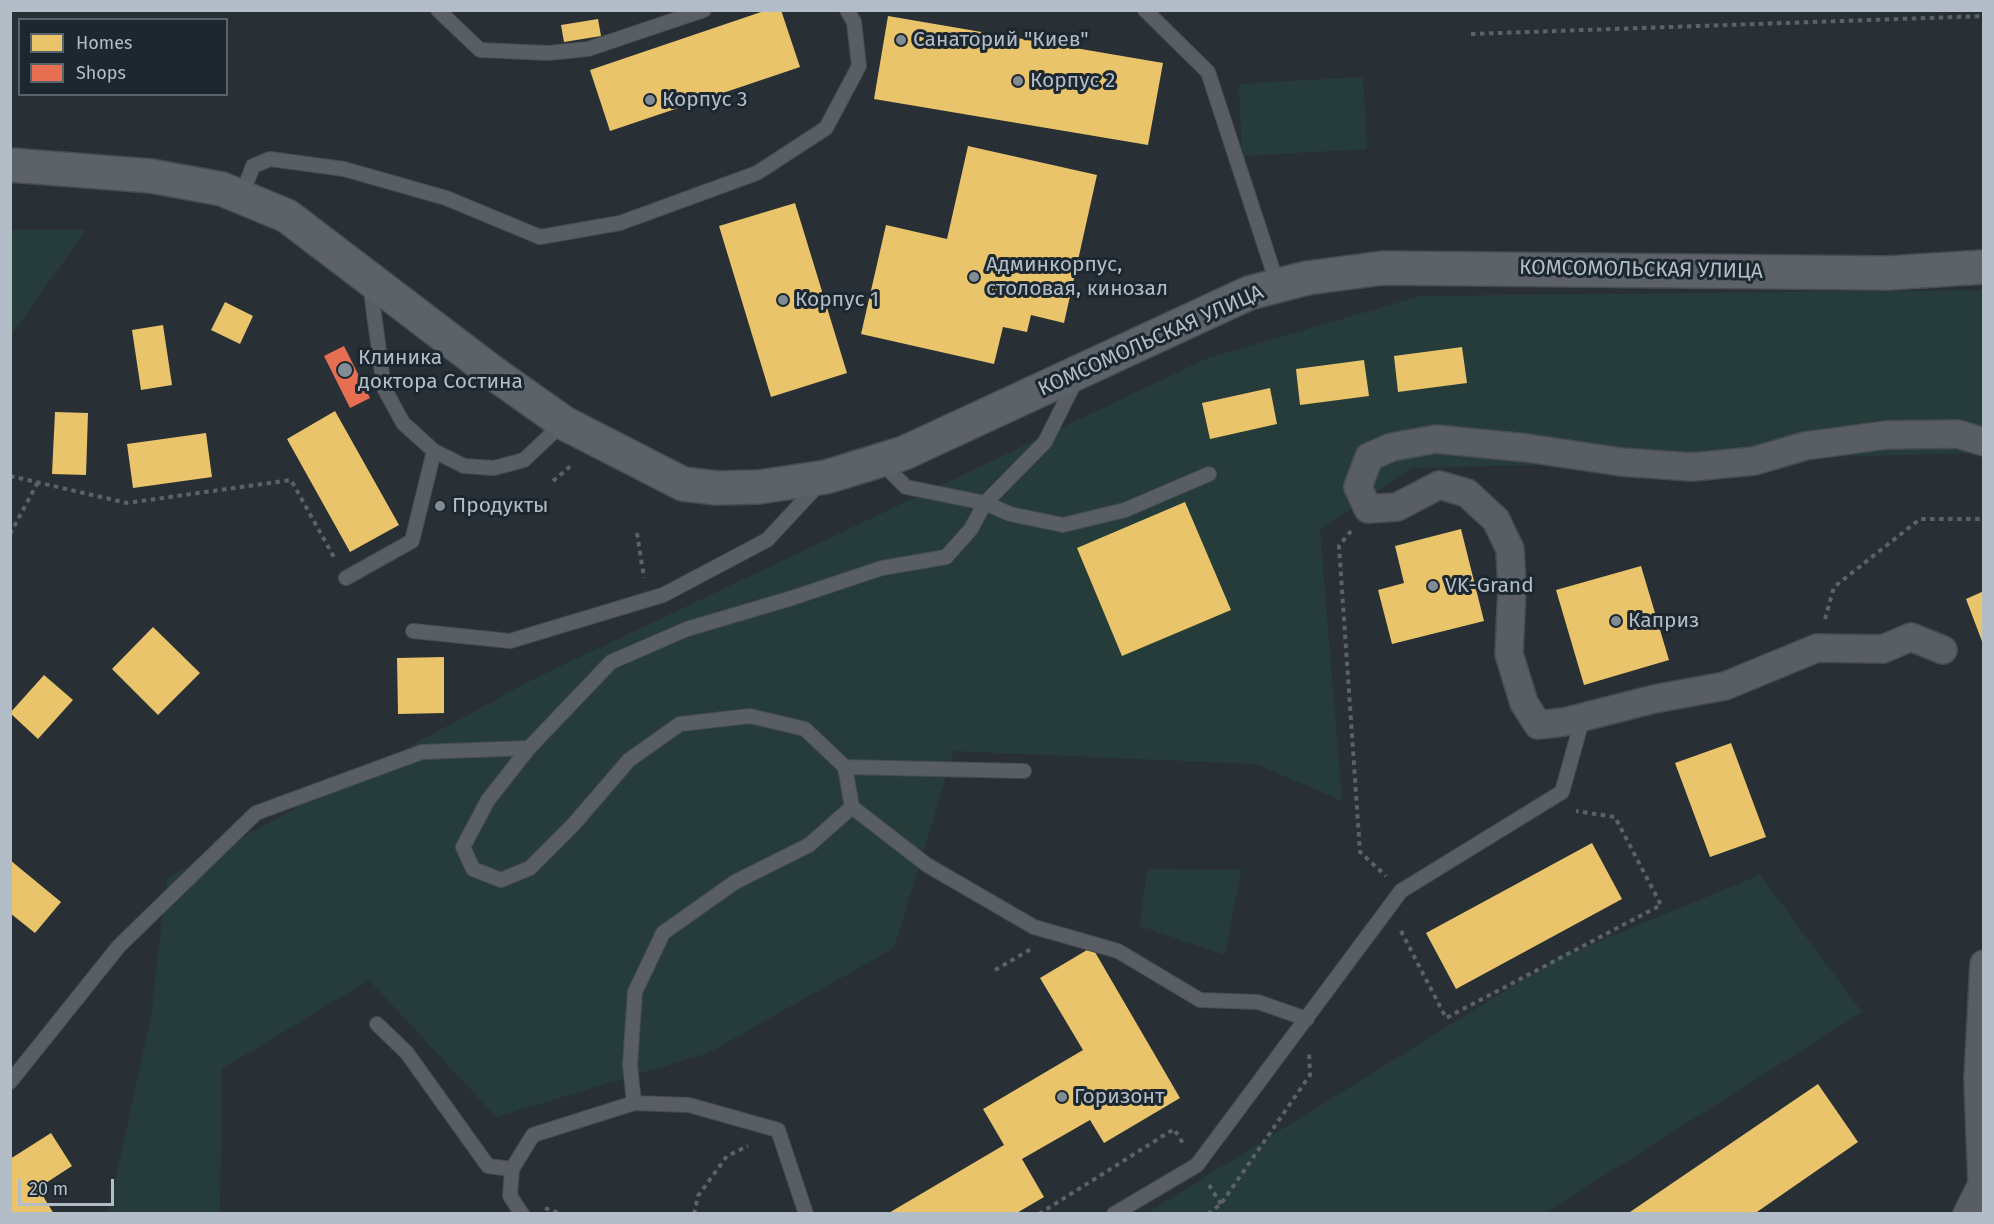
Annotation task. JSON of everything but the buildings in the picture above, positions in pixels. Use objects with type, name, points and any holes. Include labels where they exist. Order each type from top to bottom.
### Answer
[{"type":"main road","points":[[10,165],[151,176],[222,189],[286,216],[370,279]]},
{"type":"main road","name":"КОМСОМОЛЬСКАЯ УЛИЦА","points":[[370,279],[564,423],[683,484],[717,488],[759,488],[826,477],[904,453],[1249,293],[1307,278],[1383,268],[1888,273],[1983,267]]},
{"type":"street","points":[[1943,650],[1911,637],[1883,649],[1817,648],[1725,686],[1584,715],[1564,722],[1538,725],[1524,703],[1509,654],[1512,589],[1510,549],[1496,520],[1467,493],[1439,485],[1397,507],[1368,509],[1358,487],[1369,458],[1392,447],[1436,439],[1527,448],[1621,462],[1692,467],[1754,461],[1805,446],[1886,435],[1958,434],[1983,442]]},
{"type":"street","points":[[1967,1214],[1983,1181],[1978,1079],[1983,964]]},
{"type":"lane","points":[[438,10],[480,50],[548,53],[588,49],[704,10]]},
{"type":"lane","points":[[241,197],[254,166],[270,159],[344,169],[446,198],[540,237],[620,223],[757,173],[826,128],[859,66],[854,22],[847,10]]},
{"type":"lane","points":[[1145,10],[1208,72],[1278,286]]},
{"type":"lane","points":[[370,279],[384,388],[403,423],[434,451],[464,466],[494,468],[524,460],[564,423]]},
{"type":"lane","points":[[1080,373],[1045,442],[985,503],[971,529],[946,556],[882,567],[792,598],[687,629],[610,662],[529,748],[488,800],[463,847],[473,869],[501,880],[530,868],[573,825],[629,760],[680,724],[750,716],[805,729],[845,767],[852,807],[927,865],[1034,927],[1118,951],[1200,1000],[1258,1002],[1307,1019]]},
{"type":"lane","points":[[346,578],[412,541],[434,451]]},
{"type":"lane","points":[[880,460],[906,487],[985,503],[1010,514],[1063,525],[1125,510],[1209,474]]},
{"type":"lane","points":[[413,631],[510,641],[663,595],[767,540],[826,477]]},
{"type":"lane","points":[[1114,1214],[1197,1165],[1401,891],[1562,792],[1584,715]]},
{"type":"lane","points":[[10,1082],[119,946],[256,813],[422,752],[529,748]]},
{"type":"lane","points":[[845,767],[1024,771]]},
{"type":"lane","points":[[634,1103],[630,1065],[635,992],[663,933],[735,882],[809,845],[852,807]]},
{"type":"lane","points":[[376,1024],[408,1053],[488,1166],[512,1169]]},
{"type":"lane","points":[[522,1214],[510,1196],[512,1169],[533,1135],[634,1103],[689,1105],[778,1130],[806,1214]]},
{"type":"path","points":[[1471,34],[1983,16]]},
{"type":"path","points":[[10,476],[127,503],[291,480],[346,578]]},
{"type":"path","points":[[10,534],[38,482]]},
{"type":"path","points":[[1817,648],[1834,587],[1920,519],[1983,519]]},
{"type":"path","points":[[1339,546],[1360,852]]},
{"type":"path","points":[[1425,978],[1446,1018],[1660,905],[1615,817],[1540,806]]},
{"type":"path","points":[[1208,1214],[1221,1204],[1310,1075],[1307,1019]]},
{"type":"path","points":[[1039,1214],[1174,1129]]},
{"type":"path","points":[[694,1214],[698,1196],[727,1156],[778,1130]]},
{"type":"green space","points":[[1363,77],[1367,149],[1242,156],[1239,84]]},
{"type":"green space","points":[[10,230],[86,230],[11,335]]},
{"type":"green space","points":[[1983,290],[1983,453],[1412,468],[1320,530],[1342,801],[1256,764],[954,751],[894,948],[708,1053],[496,1117],[369,980],[222,1069],[220,1213],[108,1214],[151,1017],[167,878],[534,679],[1208,358],[1421,296]]},
{"type":"green space","points":[[1147,869],[1241,870],[1225,955],[1140,926]]},
{"type":"green space","points":[[1760,875],[1862,1012],[1545,1213],[1147,1213],[1558,958]]},
{"type":"place","name":"Санаторий \"Киев\"","points":[[901,40]]},
{"type":"place","name":"Корпус 2","points":[[1018,81]]},
{"type":"place","name":"Корпус 3","points":[[650,100]]},
{"type":"place","name":"Админкорпус, столовая, кинозал","points":[[974,277]]},
{"type":"place","name":"Корпус 1","points":[[783,300]]},
{"type":"place","name":"Клиника доктора Состина","points":[[345,370]]},
{"type":"place","name":"Продукты","points":[[440,506]]},
{"type":"place","name":"VK-Grand","points":[[1433,586]]},
{"type":"place","name":"Каприз","points":[[1616,621]]},
{"type":"place","name":"Горизонт","points":[[1062,1097]]}]
